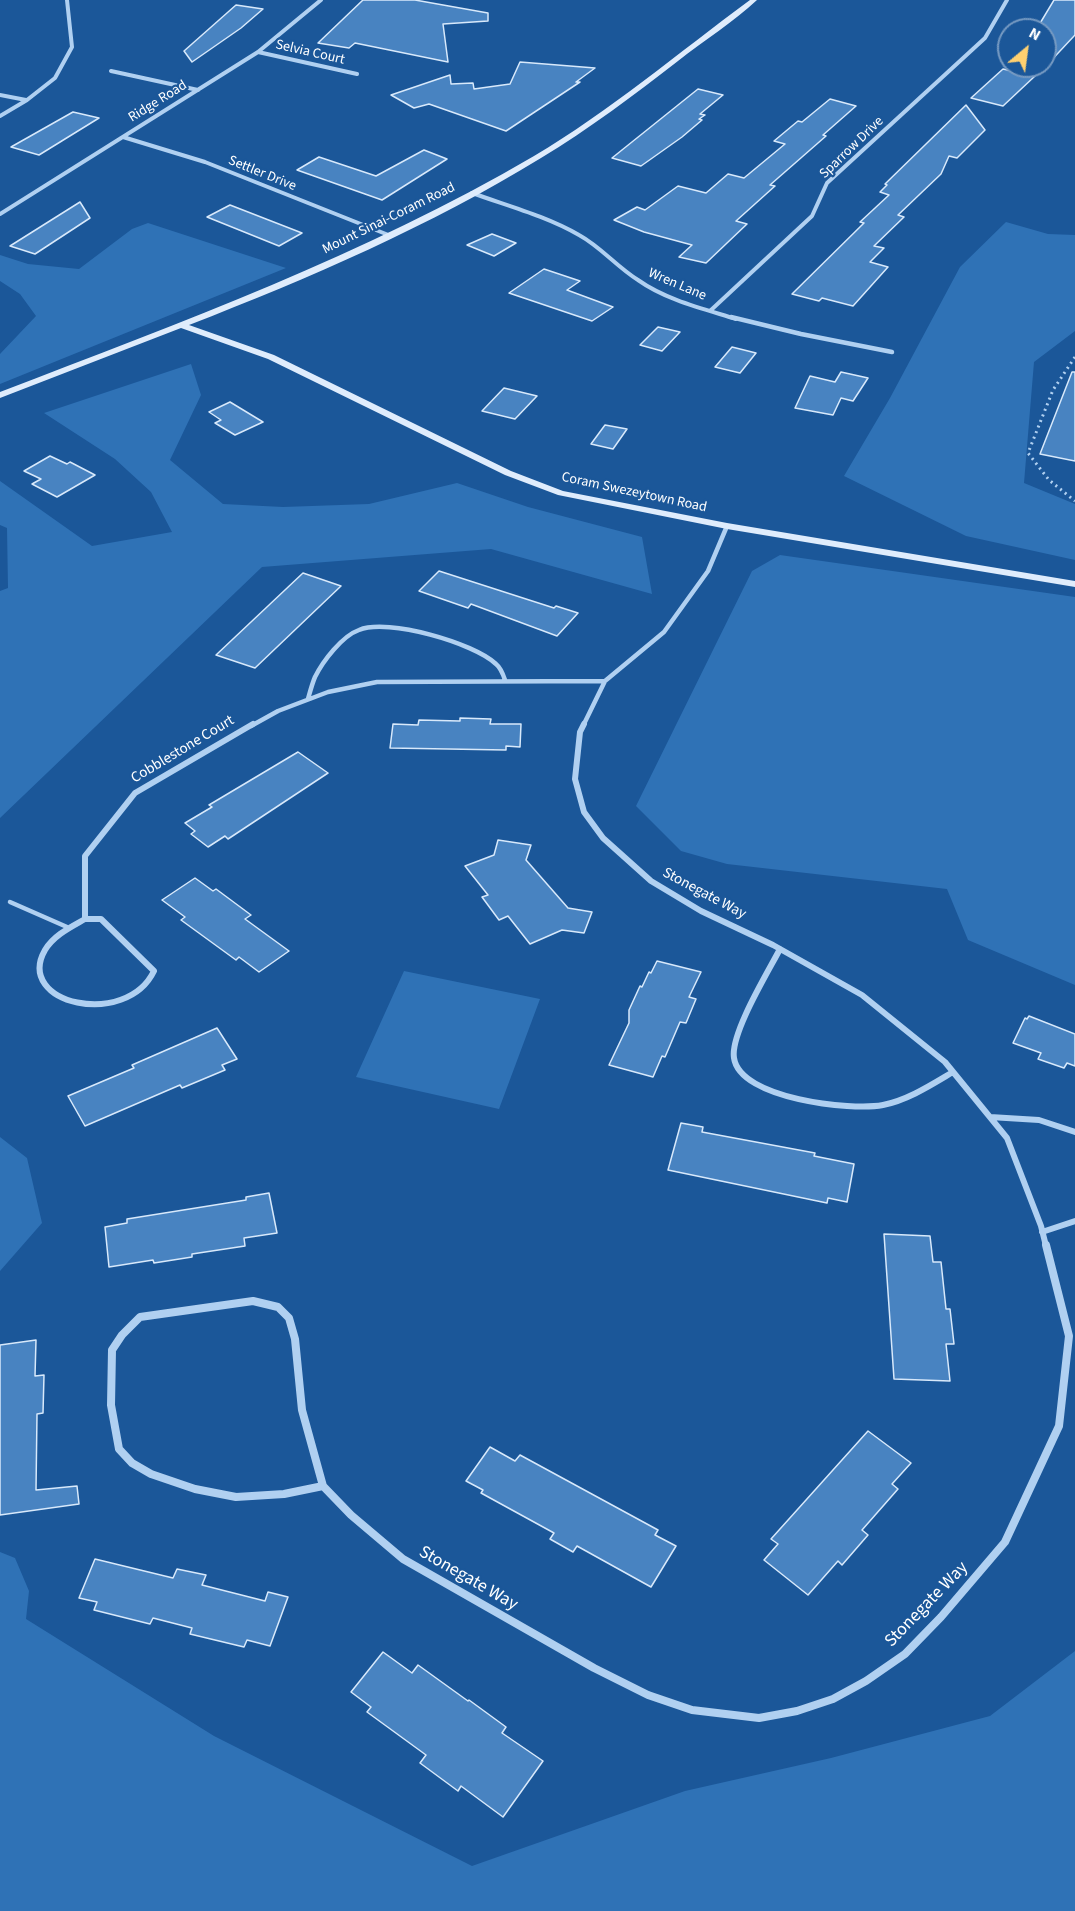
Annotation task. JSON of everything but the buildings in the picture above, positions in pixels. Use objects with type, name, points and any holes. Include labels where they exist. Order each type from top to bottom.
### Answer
[{"type":"main road","name":"Mount Sinai-Coram Road","points":[[0,395],[181,325],[321,268],[391,236],[538,157],[613,106],[754,0]]},
{"type":"main road","name":"Coram Swezeytown Road","points":[[181,325],[271,357],[423,434],[508,473],[561,493],[727,526],[1075,584]]},
{"type":"street","points":[[0,116],[27,100],[55,78],[72,47],[67,0]]},
{"type":"street","name":"Ridge Road","points":[[0,214],[258,52],[321,0]]},
{"type":"street","name":"Sparrow Drive","points":[[710,311],[812,216],[828,183],[985,38],[1007,0]]},
{"type":"street","name":"Selvia Court","points":[[258,52],[357,74]]},
{"type":"street","points":[[111,70],[198,90]]},
{"type":"street","points":[[0,94],[27,100]]},
{"type":"street","name":"Settler Drive","points":[[123,137],[205,162],[391,236]]},
{"type":"street","name":"Wren Lane","points":[[472,193],[557,226],[591,242],[625,272],[651,288],[710,311],[799,335],[892,352]]},
{"type":"street","name":"Stonegate Way","points":[[323,1486],[284,1494],[236,1497],[195,1489],[151,1474],[132,1462],[119,1449],[111,1405],[112,1350],[122,1335],[140,1317],[253,1301],[268,1302],[278,1307],[289,1316],[297,1357],[302,1410],[323,1486],[351,1515],[403,1559],[574,1657],[648,1695],[692,1710],[759,1718],[797,1711],[833,1699],[866,1681],[905,1654],[941,1617],[1005,1542],[1059,1426],[1070,1336],[1042,1232],[1007,1138],[945,1062],[862,995],[780,949],[701,911],[651,881],[603,838],[584,812],[575,779],[580,732],[605,681],[664,632],[708,571],[727,526]]},
{"type":"street","points":[[308,699],[316,673],[347,639],[358,630],[370,626],[387,627],[463,646],[498,665],[505,680]]},
{"type":"street","name":"Cobblestone Court","points":[[85,919],[85,856],[135,794],[223,740],[278,711],[328,692],[376,682],[605,681]]},
{"type":"street","points":[[85,919],[101,919],[154,970],[148,986],[122,1000],[88,1007],[68,1003],[54,993],[43,982],[39,968],[42,952],[52,939],[67,927],[85,919]]},
{"type":"street","points":[[780,949],[740,1030],[734,1056],[742,1073],[757,1084],[781,1093],[853,1108],[883,1105],[909,1097],[953,1072]]},
{"type":"street","points":[[990,1117],[1039,1120],[1075,1132]]},
{"type":"street","points":[[1042,1232],[1075,1221]]},
{"type":"lane","points":[[10,902],[67,927]]},
{"type":"path","points":[[1075,357],[1065,366],[1054,388],[1028,453],[1036,466],[1058,490],[1075,501]]},
{"type":"shaded area","points":[[1006,222],[1048,234],[1075,235],[1075,331],[1034,362],[1024,483],[1075,504],[1075,560],[966,536],[844,476],[890,398],[960,267]]},
{"type":"shaded area","points":[[148,223],[286,268],[0,384],[0,354],[36,316],[20,294],[0,281],[0,255],[28,264],[79,269],[132,229]]},
{"type":"shaded area","points":[[191,364],[201,395],[170,460],[223,504],[283,507],[369,504],[457,483],[528,507],[642,537],[652,594],[491,549],[262,567],[0,818],[0,591],[8,588],[7,528],[0,525],[0,481],[92,546],[172,532],[151,492],[115,459],[44,413]]},
{"type":"shaded area","points":[[780,555],[1075,597],[1075,985],[968,940],[947,889],[727,864],[681,851],[636,806],[752,571]]},
{"type":"shaded area","points":[[404,971],[540,999],[499,1109],[356,1077]]},
{"type":"shaded area","points":[[0,1137],[27,1158],[42,1223],[0,1271]]},
{"type":"shaded area","points":[[0,1552],[15,1558],[29,1591],[26,1619],[214,1736],[472,1866],[685,1791],[831,1758],[990,1716],[1075,1651],[1075,1911],[0,1911]]}]
